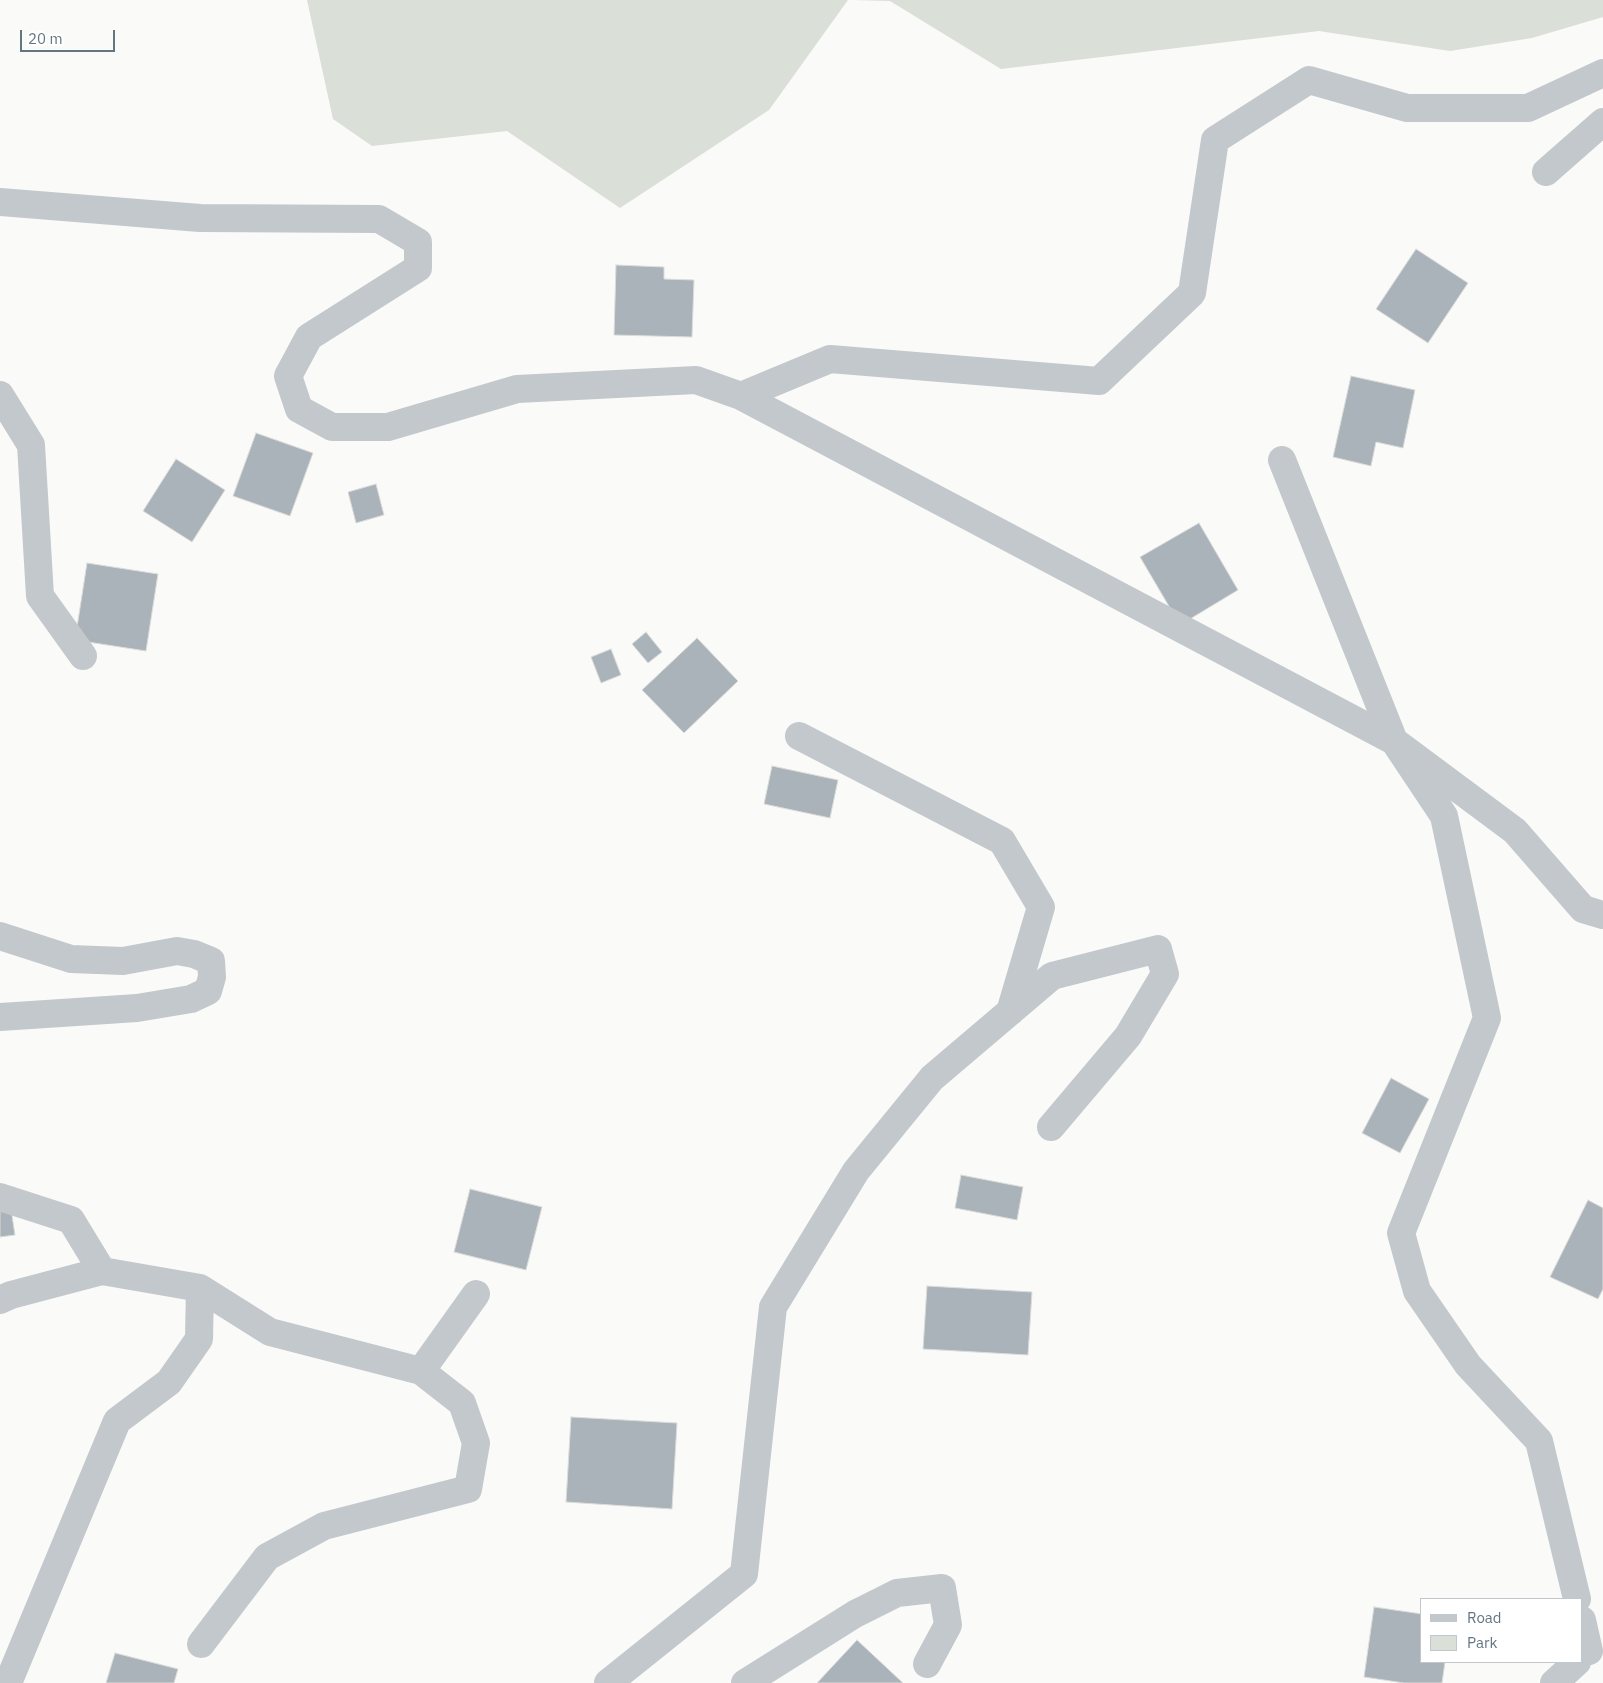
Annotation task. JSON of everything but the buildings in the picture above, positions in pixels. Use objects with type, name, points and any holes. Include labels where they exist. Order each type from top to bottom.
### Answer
[{"type":"street","points":[[741,396],[830,360],[1099,381],[1192,293],[1215,140],[1309,80],[1407,108],[1528,108],[1603,72]]},
{"type":"street","points":[[1546,172],[1603,122]]},
{"type":"street","points":[[0,202],[200,218],[379,219],[418,242],[418,268],[309,337],[288,376],[299,409],[332,427],[388,427],[517,389],[696,380],[741,396],[1394,741],[1515,831],[1583,909],[1603,914]]},
{"type":"street","points":[[0,395],[31,445],[40,596],[83,656]]},
{"type":"street","points":[[1282,460],[1394,741],[1444,816],[1487,1018],[1401,1234],[1417,1290],[1468,1366],[1539,1441],[1577,1598]]},
{"type":"street","points":[[799,736],[1002,841],[1041,907],[1010,1012]]},
{"type":"street","points":[[0,936],[71,959],[123,961],[177,951],[194,954],[211,961],[212,977],[208,991],[191,999],[137,1008],[0,1017]]},
{"type":"street","points":[[608,1683],[744,1574],[774,1307],[856,1171],[932,1078],[1052,976],[1158,949],[1165,974],[1128,1036],[1052,1127]]},
{"type":"street","points":[[0,1197],[71,1220],[102,1271]]},
{"type":"street","points":[[0,1300],[102,1271],[200,1288],[270,1332],[421,1371],[462,1403],[476,1443],[468,1490],[324,1526],[267,1557],[201,1644]]},
{"type":"street","points":[[8,1683],[117,1421],[169,1382],[199,1339],[200,1288]]},
{"type":"street","points":[[421,1371],[476,1294]]},
{"type":"street","points":[[745,1683],[855,1614],[897,1594],[942,1588],[948,1625],[927,1664]]},
{"type":"street","points":[[1583,1626],[1588,1653]]},
{"type":"street","points":[[1554,1683],[1577,1663]]},
{"type":"green space","points":[[307,0],[848,0],[769,110],[620,208],[507,131],[372,146],[333,119]]},
{"type":"green space","points":[[852,0],[1603,0],[1603,17],[1532,38],[1450,51],[1319,31],[1001,69],[890,1]]}]
